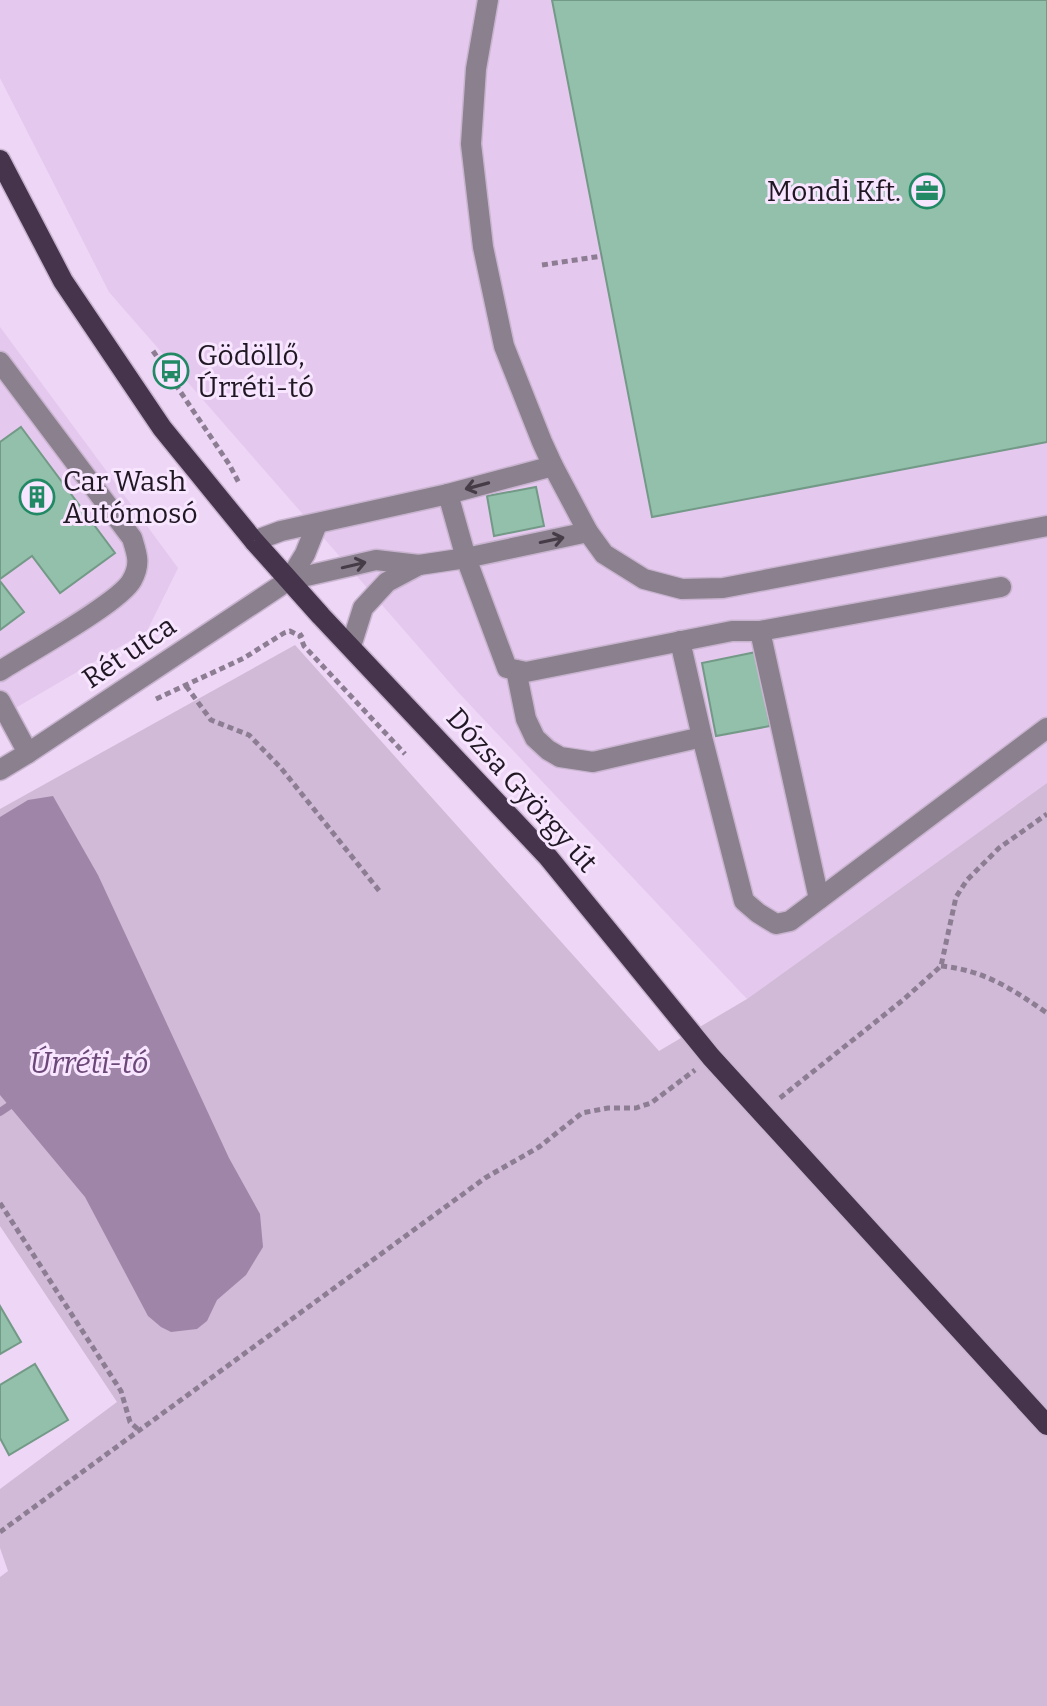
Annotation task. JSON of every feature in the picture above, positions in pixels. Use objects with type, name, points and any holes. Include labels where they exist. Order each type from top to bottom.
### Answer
[{"type":"main road","name":"Dózsa György út","points":[[0,160],[63,281],[162,428],[254,541],[548,857],[711,1057],[1047,1425]]},
{"type":"street","points":[[488,0],[476,69],[471,144],[483,247],[504,346],[553,466],[588,532],[604,554],[644,579],[682,589],[723,588],[1047,526]]},
{"type":"street","points":[[0,362],[132,538],[139,561],[132,582],[107,605],[0,671]]},
{"type":"street","points":[[254,541],[281,531],[448,494],[553,466]]},
{"type":"street","points":[[448,494],[466,558],[507,668],[526,672],[732,631],[760,631],[1001,587]]},
{"type":"street","points":[[289,580],[305,554],[317,524]]},
{"type":"street","points":[[289,580],[376,560],[419,565],[466,558],[588,532]]},
{"type":"street","points":[[351,646],[363,608],[387,582],[419,565]]},
{"type":"street","name":"Rét utca","points":[[0,770],[289,580]]},
{"type":"street","points":[[760,631],[819,899]]},
{"type":"street","points":[[680,641],[744,901],[776,924],[790,921],[1047,728]]},
{"type":"street","points":[[516,670],[526,719],[535,738],[560,757],[593,762],[702,737]]},
{"type":"street","points":[[0,701],[28,753]]},
{"type":"path","points":[[542,265],[602,256]]},
{"type":"path","points":[[153,351],[242,488]]},
{"type":"path","points":[[152,701],[244,658],[284,633],[290,631],[300,636]]},
{"type":"path","points":[[186,686],[211,720],[249,735],[281,768],[381,893]]},
{"type":"path","points":[[762,1111],[903,1000],[941,966],[956,897],[967,880],[999,848],[1047,814]]},
{"type":"path","points":[[941,966],[963,968],[990,977],[1047,1013]]},
{"type":"path","points":[[0,1532],[485,1178],[539,1147],[582,1113],[608,1108],[636,1108],[651,1103],[711,1057]]},
{"type":"path","points":[[0,1203],[121,1391],[130,1422],[140,1431]]},
{"type":"shaded area","points":[[0,0],[1047,0],[1047,783],[747,999],[458,692],[109,292],[0,78]]},
{"type":"shaded area","points":[[0,327],[178,568],[147,631],[0,717]]},
{"type":"shaded area","points":[[295,645],[659,1051],[747,999],[1047,783],[1047,1706],[0,1706],[0,1577],[8,1571],[0,1548],[0,1489],[117,1402],[0,1226],[0,809]]},
{"type":"water","name":"Úrréti-tó","points":[[53,796],[98,875],[229,1158],[260,1214],[263,1247],[246,1275],[217,1300],[207,1321],[197,1329],[171,1332],[148,1316],[85,1197],[0,1095],[0,817],[28,800]]},
{"type":"building","points":[[552,0],[1047,0],[1047,442],[652,517]]},
{"type":"building","name":"Car Wash Autómosó","points":[[21,427],[115,553],[60,593],[32,556],[0,579],[0,442]]},
{"type":"building","points":[[536,487],[544,526],[494,536],[487,496]]},
{"type":"building","name":"Car Wash Autómosó","points":[[0,581],[24,612],[0,630]]},
{"type":"building","points":[[756,652],[770,726],[716,736],[702,663]]},
{"type":"building","points":[[0,1306],[21,1342],[0,1354]]},
{"type":"building","points":[[35,1364],[68,1420],[9,1455],[0,1438],[0,1385]]},
{"type":"waterway","points":[[0,1112],[9,1106]]},
{"type":"place","name":"Mondi Kft.","points":[[927,191]]},
{"type":"place","name":"Gödöllő, Úrréti-tó","points":[[171,371]]},
{"type":"place","name":"Car Wash Autómosó","points":[[37,497]]}]
